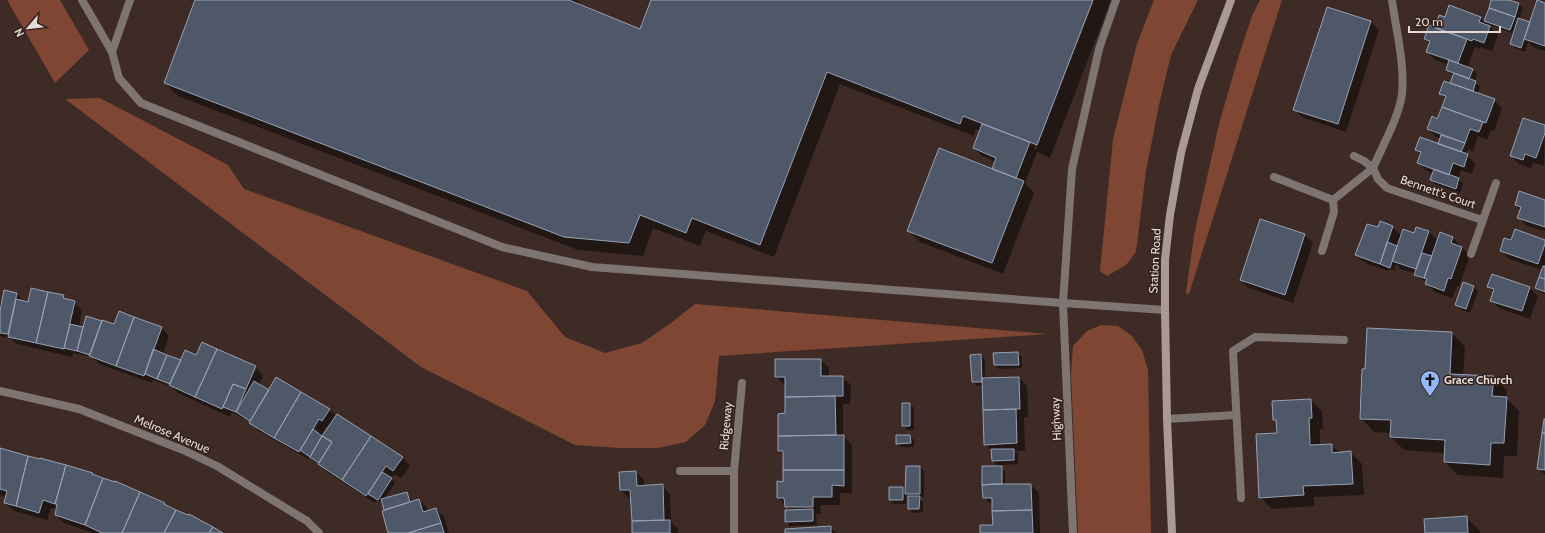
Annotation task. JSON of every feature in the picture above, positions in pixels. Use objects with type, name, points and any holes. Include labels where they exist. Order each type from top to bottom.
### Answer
[{"type":"main road","name":"Station Road","points":[[1172,533],[1164,310],[1165,260],[1170,215],[1182,153],[1198,89],[1230,0]]},
{"type":"street","points":[[82,0],[112,52],[119,78],[141,103],[502,247],[592,267],[1164,310]]},
{"type":"street","points":[[112,52],[130,0]]},
{"type":"street","name":"Highway","points":[[1073,533],[1063,303],[1072,169],[1099,49],[1116,0]]},
{"type":"street","points":[[1333,200],[1373,168],[1394,121],[1402,95],[1402,72],[1392,0]]},
{"type":"street","name":"Bennett's Court","points":[[1354,156],[1373,168],[1378,179],[1387,188],[1482,220]]},
{"type":"street","points":[[1274,177],[1333,200]]},
{"type":"street","name":"Bennett's Court","points":[[1471,254],[1496,183]]},
{"type":"street","points":[[1322,251],[1334,212],[1333,200]]},
{"type":"street","points":[[1240,498],[1233,351],[1255,337],[1344,340]]},
{"type":"street","name":"Ridgeway","points":[[734,533],[734,471],[742,383]]},
{"type":"street","name":"Melrose Avenue","points":[[0,391],[79,409],[217,466],[307,521],[319,533]]},
{"type":"street","points":[[1167,419],[1236,415]]},
{"type":"street","points":[[680,471],[734,471]]},
{"type":"shaded area","points":[[7,0],[60,0],[89,50],[55,83]]},
{"type":"shaded area","points":[[1154,0],[1198,0],[1171,55],[1146,171],[1136,252],[1126,265],[1107,276],[1100,271],[1113,139],[1137,44]]},
{"type":"shaded area","points":[[1260,0],[1282,0],[1189,294],[1186,293],[1194,235],[1219,124],[1239,55],[1252,16]]},
{"type":"shaded area","points":[[100,98],[228,165],[244,189],[527,291],[565,337],[605,353],[642,343],[695,304],[1048,334],[719,356],[715,401],[705,425],[686,442],[658,448],[620,448],[575,445],[421,367],[65,99]]},
{"type":"shaded area","points":[[1101,325],[1118,326],[1131,335],[1142,350],[1148,370],[1151,533],[1078,533],[1071,374],[1073,346],[1087,331]]},
{"type":"building","points":[[195,0],[569,0],[640,29],[651,0],[1093,0],[1037,145],[963,116],[960,124],[827,72],[760,245],[692,218],[686,233],[640,215],[629,243],[564,237],[164,83]]},
{"type":"building","points":[[1491,0],[1509,0],[1519,3],[1515,17],[1489,8]]},
{"type":"building","points":[[1537,0],[1545,3],[1545,46],[1524,39]]},
{"type":"building","points":[[1449,5],[1481,17],[1479,22],[1490,26],[1484,43],[1473,39],[1472,41],[1435,28],[1439,15],[1445,17]]},
{"type":"building","points":[[1327,7],[1371,21],[1338,124],[1293,110]]},
{"type":"building","points":[[1489,8],[1515,17],[1510,30],[1484,21]]},
{"type":"building","points":[[1518,18],[1530,22],[1521,48],[1510,44]]},
{"type":"building","points":[[1429,25],[1467,39],[1458,63],[1426,52],[1430,41],[1424,39]]},
{"type":"building","points":[[1449,60],[1473,69],[1469,79],[1446,70]]},
{"type":"building","points":[[1454,73],[1476,81],[1473,91],[1450,83]]},
{"type":"building","points":[[1444,81],[1495,99],[1486,123],[1442,107],[1446,96],[1439,94]]},
{"type":"building","points":[[1442,107],[1483,122],[1479,132],[1470,129],[1465,143],[1427,129],[1432,116],[1437,119]]},
{"type":"building","points":[[1523,118],[1545,125],[1545,133],[1536,158],[1525,154],[1523,160],[1510,156]]},
{"type":"building","points":[[982,124],[1030,142],[1016,178],[992,169],[996,158],[973,148]]},
{"type":"building","points":[[1441,135],[1465,143],[1461,152],[1438,144]]},
{"type":"building","points":[[1420,137],[1468,154],[1464,167],[1453,163],[1449,175],[1417,163],[1421,152],[1415,150]]},
{"type":"building","points":[[939,148],[1024,181],[992,263],[907,231]]},
{"type":"building","points":[[1434,169],[1459,178],[1456,189],[1430,180]]},
{"type":"building","points":[[1519,191],[1545,200],[1545,227],[1517,218],[1521,207],[1515,205]]},
{"type":"building","points":[[1260,219],[1305,234],[1285,295],[1240,280]]},
{"type":"building","points":[[1380,221],[1393,226],[1380,264],[1355,255],[1367,224],[1378,227]]},
{"type":"building","points":[[1416,227],[1429,231],[1416,269],[1392,261],[1403,229],[1414,233]]},
{"type":"building","points":[[1515,229],[1545,240],[1538,264],[1500,251],[1504,238],[1511,240]]},
{"type":"building","points":[[1440,232],[1453,237],[1451,243],[1462,247],[1451,279],[1448,278],[1444,291],[1425,284],[1427,279],[1424,278]]},
{"type":"building","points":[[1387,242],[1397,246],[1390,268],[1380,264]]},
{"type":"building","points":[[1422,253],[1432,256],[1424,278],[1414,275]]},
{"type":"building","points":[[1543,266],[1545,266],[1545,279],[1539,277]]},
{"type":"building","points":[[1492,274],[1530,287],[1522,311],[1490,301],[1494,289],[1487,287]]},
{"type":"building","points":[[1539,277],[1545,279],[1545,292],[1535,288]]},
{"type":"building","points":[[1463,282],[1474,286],[1466,309],[1455,305]]},
{"type":"building","points":[[31,288],[48,292],[36,343],[8,337],[16,299],[28,302]]},
{"type":"building","points":[[4,290],[17,293],[8,334],[0,333],[0,311]]},
{"type":"building","points":[[48,292],[64,295],[63,298],[75,301],[64,349],[36,343]]},
{"type":"building","points":[[119,311],[134,317],[116,366],[89,356],[102,320],[114,324]]},
{"type":"building","points":[[86,316],[102,321],[90,355],[77,351]]},
{"type":"building","points":[[134,317],[162,327],[144,376],[116,366]]},
{"type":"building","points":[[70,324],[83,327],[77,351],[64,348]]},
{"type":"building","name":"Grace Church","points":[[1367,328],[1452,332],[1450,374],[1494,376],[1492,396],[1507,397],[1504,443],[1491,443],[1490,465],[1444,462],[1445,440],[1390,437],[1391,420],[1360,419],[1362,369],[1365,369]]},
{"type":"building","points":[[202,342],[217,349],[195,397],[169,385],[185,350],[196,355]]},
{"type":"building","points":[[153,349],[167,355],[157,379],[145,374]]},
{"type":"building","points":[[217,349],[256,366],[246,389],[233,384],[222,409],[195,397]]},
{"type":"building","points":[[1018,352],[1019,365],[994,365],[993,353]]},
{"type":"building","points":[[981,354],[982,382],[972,382],[970,355]]},
{"type":"building","points":[[167,355],[181,360],[170,384],[157,379]]},
{"type":"building","points":[[775,359],[821,359],[821,376],[843,376],[843,396],[785,397],[785,377],[775,377]]},
{"type":"building","points":[[276,377],[301,392],[274,438],[249,423]]},
{"type":"building","points":[[1019,377],[1020,409],[983,410],[982,378]]},
{"type":"building","points":[[254,381],[269,390],[250,421],[236,412]]},
{"type":"building","points":[[233,384],[246,389],[236,412],[223,407]]},
{"type":"building","points":[[301,392],[330,409],[322,421],[319,419],[299,452],[274,438]]},
{"type":"building","points":[[835,396],[836,435],[778,436],[778,414],[785,413],[785,397]]},
{"type":"building","points":[[1311,399],[1312,418],[1309,418],[1310,445],[1332,444],[1332,453],[1351,451],[1353,484],[1303,486],[1304,495],[1259,498],[1256,434],[1277,433],[1276,420],[1273,420],[1272,401]]},
{"type":"building","points":[[902,403],[910,403],[910,426],[902,426]]},
{"type":"building","points":[[1016,409],[1017,443],[984,445],[983,410]]},
{"type":"building","points":[[337,414],[371,436],[342,480],[318,464],[332,442],[322,436]]},
{"type":"building","points":[[1544,419],[1545,433],[1542,433]]},
{"type":"building","points":[[313,429],[322,436],[310,457],[300,450]]},
{"type":"building","points":[[1542,433],[1545,433],[1545,470],[1537,469]]},
{"type":"building","points":[[844,435],[844,470],[783,470],[783,451],[778,451],[778,436]]},
{"type":"building","points":[[896,435],[910,435],[911,443],[896,444]]},
{"type":"building","points":[[322,436],[332,442],[319,463],[310,457]]},
{"type":"building","points":[[371,436],[403,457],[393,471],[386,466],[366,496],[342,480]]},
{"type":"building","points":[[0,448],[28,456],[16,506],[4,503],[7,491],[0,489]]},
{"type":"building","points":[[991,449],[1014,449],[1014,460],[992,461]]},
{"type":"building","points":[[28,456],[66,465],[55,504],[43,500],[39,513],[16,506]]},
{"type":"building","points":[[66,465],[93,473],[92,474],[103,478],[85,525],[55,515],[57,504],[55,504]]},
{"type":"building","points":[[906,466],[920,466],[920,494],[905,494]]},
{"type":"building","points":[[982,466],[1002,466],[1002,484],[982,485]]},
{"type":"building","points":[[783,470],[844,470],[844,486],[832,485],[832,497],[813,497],[813,507],[785,507],[784,498],[777,498],[777,481],[783,482]]},
{"type":"building","points":[[636,471],[637,486],[663,484],[664,520],[632,521],[630,490],[620,490],[619,472]]},
{"type":"building","points":[[382,472],[392,478],[378,500],[368,494]]},
{"type":"building","points":[[103,478],[115,481],[140,492],[122,533],[102,533],[85,525]]},
{"type":"building","points":[[1031,484],[1032,510],[992,511],[992,498],[983,498],[982,485]]},
{"type":"building","points":[[889,487],[903,487],[903,500],[889,500]]},
{"type":"building","points":[[140,492],[165,503],[164,504],[176,510],[164,533],[122,533]]},
{"type":"building","points":[[407,492],[410,502],[384,510],[381,499]]},
{"type":"building","points":[[908,496],[920,496],[919,509],[908,509]]},
{"type":"building","points":[[419,499],[423,512],[436,508],[441,523],[408,533],[388,533],[382,511]]},
{"type":"building","points":[[813,509],[813,521],[785,522],[785,510]]},
{"type":"building","points":[[176,510],[188,515],[189,514],[213,527],[209,533],[164,533]]},
{"type":"building","points":[[1032,510],[1033,533],[980,533],[980,525],[993,525],[992,511]]},
{"type":"building","points":[[1467,516],[1468,533],[1425,533],[1424,519]]},
{"type":"building","points":[[670,520],[670,533],[632,533],[632,521]]},
{"type":"building","points":[[441,523],[444,533],[408,533],[428,527]]},
{"type":"building","points":[[831,526],[831,533],[785,533],[785,529]]},
{"type":"building","points":[[213,527],[223,533],[209,533]]},
{"type":"place","name":"Grace Church","points":[[1430,397]]}]
